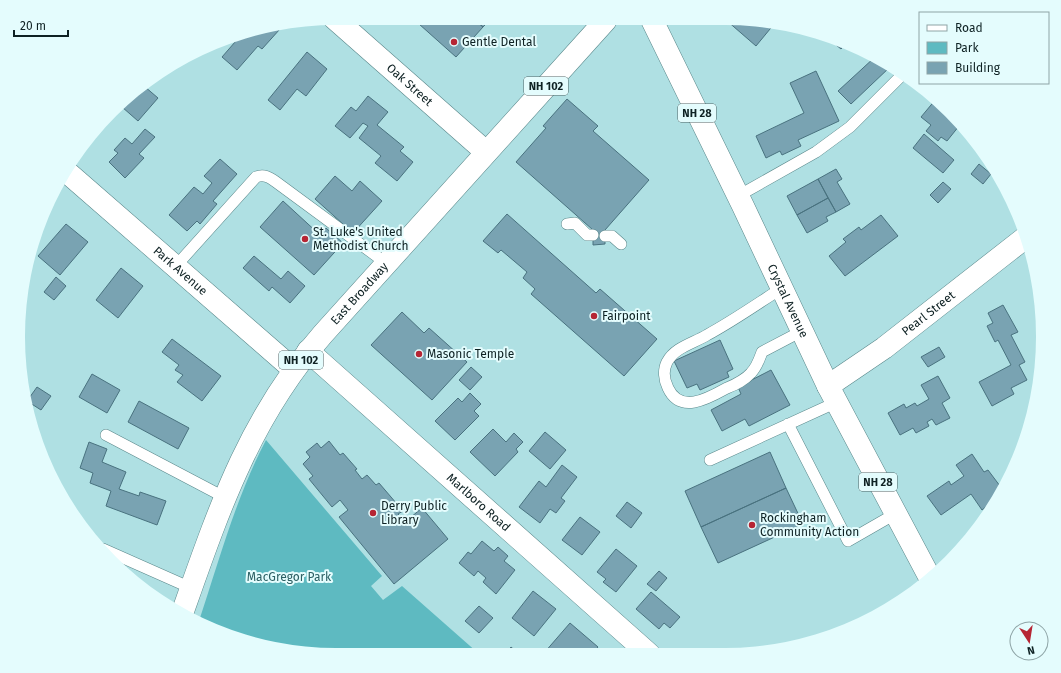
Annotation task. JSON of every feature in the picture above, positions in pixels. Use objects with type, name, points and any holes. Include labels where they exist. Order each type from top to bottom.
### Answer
[{"type":"main road","name":"Oak Street","points":[[341,25],[486,152]]},
{"type":"main road","name":"East Broadway","points":[[183,607],[224,497],[241,457],[259,424],[293,369],[386,263],[601,25]]},
{"type":"main road","name":"Crystal Avenue","points":[[654,25],[833,394],[927,573]]},
{"type":"main road","name":"Park Avenue","points":[[70,175],[293,369]]},
{"type":"main road","name":"Pearl Street","points":[[833,394],[884,348],[1021,241]]},
{"type":"main road","name":"Marlboro Road","points":[[308,351],[641,648]]},
{"type":"lane","points":[[738,196],[816,152],[850,127],[899,78]]},
{"type":"lane","points":[[175,267],[256,177],[261,175],[268,176],[386,263]]},
{"type":"lane","points":[[567,224],[575,223],[588,235],[593,235]]},
{"type":"lane","points":[[605,236],[612,236],[621,244]]},
{"type":"lane","points":[[782,288],[707,336],[674,353],[664,370],[668,388],[674,397],[682,402],[692,403],[705,400],[751,374],[757,365],[762,352],[802,331]]},
{"type":"lane","points":[[710,460],[788,424],[833,394]]},
{"type":"lane","points":[[788,424],[848,541],[895,514]]},
{"type":"lane","points":[[106,435],[224,497]]},
{"type":"lane","points":[[112,553],[191,588]]},
{"type":"green space","name":"MacGregor Park","points":[[266,440],[382,576],[371,586],[383,600],[402,586],[472,648],[336,648],[296,645],[256,637],[236,631],[200,617],[237,506],[255,462]]},
{"type":"building","name":"Gentle Dental","points":[[420,25],[481,25],[483,27],[456,57]]},
{"type":"building","points":[[732,25],[770,29],[756,46]]},
{"type":"building","points":[[279,31],[262,49],[258,46],[237,70],[222,57],[235,43]]},
{"type":"building","points":[[307,52],[327,69],[306,96],[297,89],[280,110],[268,100]]},
{"type":"building","points":[[870,62],[886,71],[851,104],[838,91]]},
{"type":"building","points":[[816,71],[839,121],[798,140],[801,146],[782,155],[780,151],[766,158],[756,136],[804,113],[790,83]]},
{"type":"building","points":[[147,89],[158,98],[138,121],[124,109]]},
{"type":"building","points":[[368,96],[388,112],[377,125],[404,147],[400,151],[413,162],[397,181],[375,163],[381,156],[359,138],[368,126],[363,123],[350,138],[335,126],[351,107],[356,111]]},
{"type":"building","points":[[567,99],[598,126],[593,131],[649,180],[605,230],[605,244],[593,245],[593,230],[516,162],[546,128],[543,126]]},
{"type":"building","points":[[932,104],[957,129],[947,141],[941,137],[938,141],[926,131],[931,125],[921,117]]},
{"type":"building","points":[[145,129],[155,137],[139,154],[144,158],[125,178],[109,162],[118,153],[114,150],[125,138],[132,144]]},
{"type":"building","points":[[924,134],[954,160],[943,173],[913,148]]},
{"type":"building","points":[[220,159],[237,174],[213,201],[217,204],[200,224],[197,221],[187,231],[169,215],[194,187],[203,194],[212,183],[204,176]]},
{"type":"building","points":[[979,164],[990,175],[983,184],[971,174]]},
{"type":"building","points":[[836,169],[842,179],[837,182],[850,204],[836,212],[818,179]]},
{"type":"building","points":[[335,176],[352,191],[360,181],[382,201],[353,233],[315,199]]},
{"type":"building","points":[[818,179],[828,198],[797,215],[787,196]]},
{"type":"building","points":[[943,182],[951,189],[938,203],[930,195]]},
{"type":"building","points":[[828,198],[836,212],[826,217],[828,221],[807,233],[797,215]]},
{"type":"building","name":"St. Luke's United Methodist Church","points":[[283,201],[320,235],[326,228],[343,243],[314,275],[260,227]]},
{"type":"building","name":"Fairpoint","points":[[507,214],[596,293],[600,289],[657,339],[624,376],[531,294],[535,289],[523,278],[527,272],[501,250],[498,253],[483,241]]},
{"type":"building","points":[[881,215],[898,236],[845,276],[829,256],[846,242],[843,239],[859,227],[861,230]]},
{"type":"building","points":[[66,224],[88,242],[60,275],[38,256]]},
{"type":"building","points":[[254,256],[281,279],[288,271],[305,286],[290,303],[272,287],[269,291],[243,268]]},
{"type":"building","points":[[121,268],[143,286],[118,318],[96,300]]},
{"type":"building","points":[[56,277],[66,286],[54,300],[44,292]]},
{"type":"building","points":[[1003,305],[1018,332],[1011,335],[1025,362],[1019,365],[1027,380],[1011,388],[1014,394],[992,406],[979,382],[1011,365],[998,340],[995,342],[987,326],[993,323],[988,313]]},
{"type":"building","name":"Masonic Temple","points":[[402,312],[424,333],[429,328],[467,362],[432,400],[371,345]]},
{"type":"building","points":[[172,339],[221,376],[202,401],[177,382],[183,375],[175,370],[179,365],[162,352]]},
{"type":"building","points":[[720,340],[733,369],[727,372],[729,377],[700,390],[697,384],[687,388],[674,361]]},
{"type":"building","points":[[939,347],[945,357],[928,367],[921,357]]},
{"type":"building","points":[[471,367],[482,377],[470,390],[459,380]]},
{"type":"building","points":[[771,370],[790,405],[749,426],[745,419],[722,431],[711,410],[741,394],[738,387]]},
{"type":"building","points":[[92,374],[120,390],[107,413],[79,397]]},
{"type":"building","points":[[938,376],[950,398],[942,403],[950,418],[936,425],[932,419],[927,422],[929,426],[916,433],[913,428],[900,435],[888,413],[904,404],[906,408],[915,403],[917,406],[929,399],[921,385]]},
{"type":"building","points":[[37,387],[51,396],[41,410],[33,405],[31,396]]},
{"type":"building","points":[[470,393],[481,404],[474,411],[479,416],[455,440],[435,421],[458,398],[462,402]]},
{"type":"building","points":[[139,401],[189,428],[178,449],[128,422]]},
{"type":"building","points":[[493,429],[506,442],[514,433],[523,442],[516,449],[518,452],[495,476],[470,452]]},
{"type":"building","points":[[545,432],[566,450],[550,469],[529,451]]},
{"type":"building","name":"Derry Public Library","points":[[329,441],[340,455],[343,453],[357,469],[355,470],[362,479],[367,475],[376,485],[379,483],[403,511],[398,514],[405,522],[422,508],[448,539],[394,584],[339,517],[348,510],[340,500],[332,507],[309,479],[313,476],[303,464],[310,457],[306,452],[317,443],[321,448]]},
{"type":"building","points":[[89,442],[107,449],[102,462],[126,472],[119,489],[139,496],[140,492],[166,501],[157,525],[106,506],[111,491],[90,483],[93,473],[80,468]]},
{"type":"building","points":[[770,452],[786,488],[701,527],[685,491]]},
{"type":"building","points":[[972,454],[984,472],[988,470],[998,484],[986,507],[982,510],[971,494],[941,515],[927,496],[949,481],[951,485],[964,476],[956,465]]},
{"type":"building","points":[[562,465],[577,477],[561,498],[565,501],[556,513],[550,509],[540,523],[519,507],[539,481],[546,487]]},
{"type":"building","name":"Rockingham Community Action","points":[[786,488],[803,524],[718,563],[701,527]]},
{"type":"building","points":[[627,502],[642,513],[631,528],[616,516]]},
{"type":"building","points":[[580,517],[600,532],[582,555],[562,540]]},
{"type":"building","points":[[482,541],[494,551],[498,547],[508,556],[504,561],[515,570],[496,594],[483,582],[486,578],[478,571],[474,576],[459,563],[468,552],[471,554]]},
{"type":"building","points":[[616,549],[637,566],[616,592],[603,582],[606,579],[597,572]]},
{"type":"building","points":[[659,571],[667,578],[656,591],[647,584]]},
{"type":"building","points":[[533,591],[556,609],[534,636],[512,618]]},
{"type":"building","points":[[651,592],[680,617],[670,628],[664,623],[659,629],[636,609]]},
{"type":"building","points":[[479,606],[493,618],[479,633],[465,621]]},
{"type":"building","points":[[570,623],[598,647],[597,648],[548,648]]},
{"type":"place","name":"Gentle Dental","points":[[454,42]]},
{"type":"place","name":"St. Luke's United Methodist Church","points":[[305,239]]},
{"type":"place","name":"Fairpoint","points":[[594,316]]},
{"type":"place","name":"Masonic Temple","points":[[419,354]]},
{"type":"place","name":"Derry Public Library","points":[[373,513]]},
{"type":"place","name":"Rockingham Community Action","points":[[752,525]]}]
